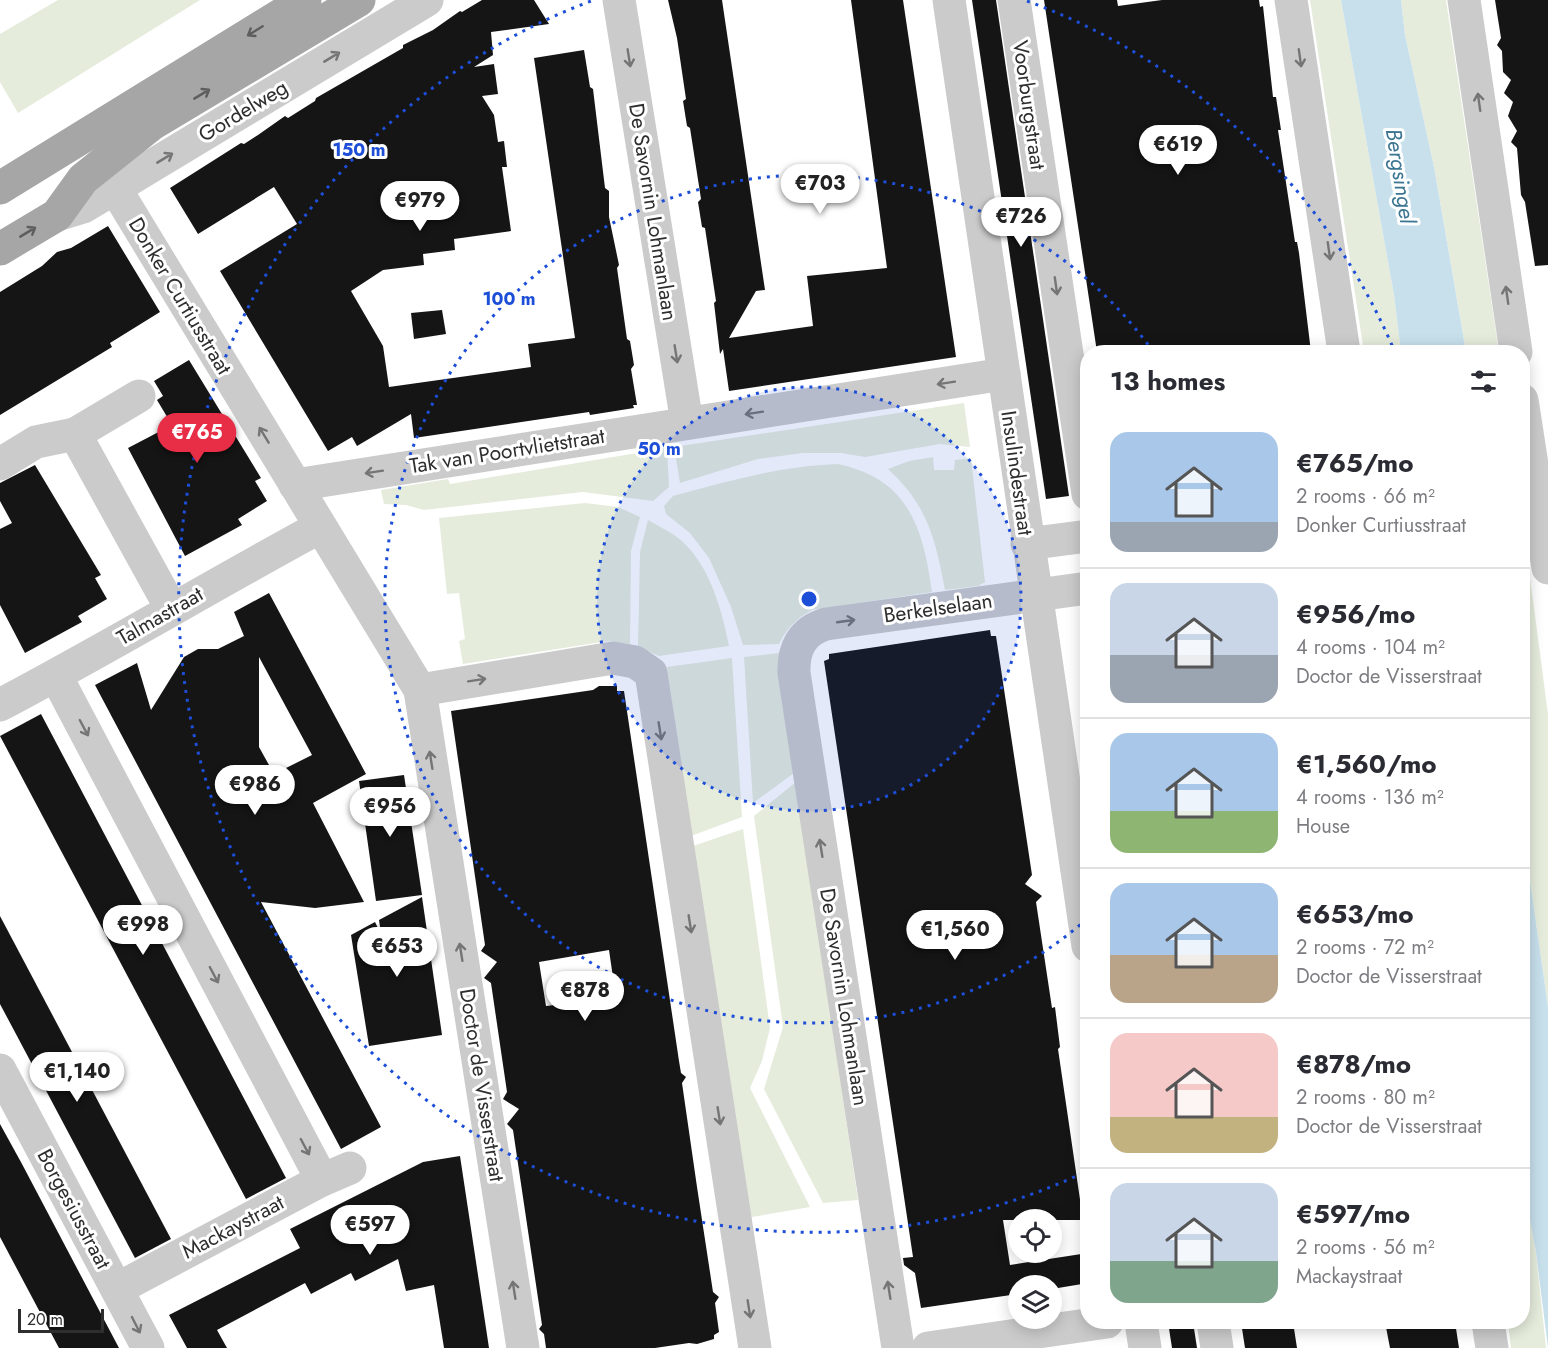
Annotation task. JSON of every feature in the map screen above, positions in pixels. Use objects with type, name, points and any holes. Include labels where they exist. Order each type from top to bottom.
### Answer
[{"type":"main road","points":[[4,182],[305,0]]},
{"type":"main road","name":"Gordelweg","points":[[0,249],[57,215],[83,179],[152,124],[359,0]]},
{"type":"main road","name":"Gordelweg","points":[[0,210],[128,131],[152,124]]},
{"type":"street","name":"Gordelweg","points":[[57,215],[83,207],[427,0]]},
{"type":"street","name":"De Savornin Lohmanlaan","points":[[619,0],[687,423]]},
{"type":"street","name":"Insulindestraat","points":[[949,0],[1034,595],[1042,630],[1080,891]]},
{"type":"street","name":"Voorburgstraat","points":[[1014,0],[1080,441]]},
{"type":"street","points":[[1291,0],[1343,345]]},
{"type":"street","points":[[1464,0],[1515,345]]},
{"type":"street","name":"Donker Curtiusstraat","points":[[115,188],[320,527]]},
{"type":"street","name":"Tak van Poortvlietstraat","points":[[295,485],[1004,374]]},
{"type":"street","points":[[0,464],[36,442],[75,434],[139,396]]},
{"type":"street","points":[[75,434],[171,608]]},
{"type":"street","points":[[1533,450],[1530,505],[1548,568]]},
{"type":"street","name":"Talmastraat","points":[[2,699],[56,676],[171,608],[320,527]]},
{"type":"street","name":"Doctor de Visserstraat","points":[[320,527],[420,690],[523,1348]]},
{"type":"street","points":[[1027,544],[1080,537]]},
{"type":"street","name":"Berkelselaan","points":[[798,647],[808,633],[826,624],[1080,589]]},
{"type":"street","name":"De Savornin Lohmanlaan","points":[[798,647],[794,659],[794,673],[898,1348]]},
{"type":"street","points":[[420,690],[613,658],[635,662],[651,673],[755,1348]]},
{"type":"street","name":"Mackaystraat","points":[[56,676],[336,1174],[117,1289]]},
{"type":"street","name":"Borgesiusstraat","points":[[0,1070],[148,1348]]},
{"type":"street","points":[[928,1348],[1080,1326]]},
{"type":"street","points":[[1142,1329],[1145,1348]]},
{"type":"street","points":[[1214,1329],[1217,1348]]},
{"type":"street","points":[[1489,1329],[1492,1348]]},
{"type":"green space","points":[[58,0],[200,0],[18,113],[0,82],[0,34]]},
{"type":"green space","points":[[1310,0],[1341,0],[1394,295],[1400,345],[1363,345]]},
{"type":"green space","points":[[1401,0],[1446,0],[1498,345],[1465,345],[1434,167],[1405,35]]},
{"type":"green space","points":[[964,403],[970,447],[940,444],[865,457],[841,453],[803,453],[758,459],[680,483],[674,447]]},
{"type":"green space","points":[[667,448],[669,487],[653,501],[583,492],[424,510],[406,505],[384,504],[381,490],[448,479],[450,484]]},
{"type":"green space","points":[[933,457],[934,470],[954,470],[955,460],[971,458],[985,582],[978,586],[945,590],[938,554],[928,524],[912,496],[888,469],[909,461]]},
{"type":"green space","points":[[838,464],[862,471],[881,481],[897,494],[917,527],[924,547],[932,592],[812,610],[792,624],[779,644],[743,645],[731,607],[709,558],[690,533],[666,514],[664,506],[673,496],[734,480],[775,471]]},
{"type":"green space","points":[[585,503],[618,507],[640,517],[631,551],[630,644],[608,641],[463,664],[459,641],[465,639],[459,593],[447,594],[439,518]]},
{"type":"green space","points":[[648,520],[680,540],[701,565],[719,605],[729,646],[659,656],[638,647],[640,552]]},
{"type":"green space","points":[[1530,578],[1548,714],[1548,1007],[1530,880]]},
{"type":"green space","points":[[779,653],[794,773],[753,803],[744,657]]},
{"type":"green space","points":[[732,658],[742,817],[691,836],[667,667]]},
{"type":"green space","points":[[796,782],[858,1200],[823,1203],[764,1089],[783,1027],[754,816]]},
{"type":"green space","points":[[743,829],[770,1028],[762,1061],[750,1088],[810,1207],[746,1218],[693,846]]},
{"type":"green space","points":[[1530,1218],[1546,1348],[1511,1348],[1509,1329],[1530,1329]]},
{"type":"water","name":"Bergsingel","points":[[1341,0],[1401,0],[1405,35],[1434,167],[1465,345],[1400,345],[1394,295]]},
{"type":"water","points":[[1530,880],[1548,1007],[1548,1348],[1530,1220]]},
{"type":"building","points":[[482,0],[534,0],[549,24],[491,32],[493,55],[474,67],[494,64],[498,94],[482,96],[494,115],[498,142],[504,141],[507,167],[502,167],[511,231],[454,239],[455,250],[423,254],[424,265],[383,270],[351,291],[383,346],[389,387],[531,367],[528,344],[575,338],[534,58],[584,50],[590,87],[593,89],[605,188],[609,191],[609,217],[619,265],[617,268],[627,339],[630,341],[634,365],[631,369],[637,405],[633,405],[634,408],[590,415],[589,412],[414,438],[411,414],[357,446],[352,437],[328,451],[220,271],[297,224],[274,187],[198,234],[170,188],[241,143],[244,144],[285,116],[288,118],[315,101],[316,98],[403,48],[403,45],[433,30],[460,11]]},
{"type":"building","points":[[668,0],[722,0],[765,290],[756,291],[729,338],[813,326],[807,276],[887,268],[851,0],[903,0],[956,357],[729,391],[723,349],[720,354],[714,303],[716,301],[705,228],[702,227],[698,202],[701,199],[690,128],[687,126],[683,101],[686,99],[677,38]]},
{"type":"building","points":[[972,0],[996,0],[1069,496],[1046,499]]},
{"type":"building","points":[[1044,0],[1117,0],[1118,6],[1162,0],[1259,0],[1260,7],[1263,6],[1273,97],[1276,97],[1281,130],[1278,130],[1295,242],[1297,242],[1299,253],[1310,345],[1096,345]]},
{"type":"building","points":[[1495,0],[1548,0],[1548,265],[1535,266],[1525,202],[1521,195],[1517,148],[1511,142],[1517,131],[1508,116],[1513,102],[1504,93],[1511,80],[1503,72],[1502,51],[1497,45],[1501,38]]},
{"type":"building","points":[[108,226],[160,312],[110,343],[112,347],[0,415],[0,292],[42,266],[57,252],[71,248]]},
{"type":"building","points":[[442,310],[446,334],[414,339],[411,313]]},
{"type":"building","points":[[189,360],[261,478],[255,481],[267,501],[238,519],[242,525],[185,556],[128,448],[172,425],[157,400],[163,396],[154,381]]},
{"type":"building","points":[[35,465],[101,575],[95,578],[107,599],[78,616],[82,622],[25,653],[0,605],[0,529],[12,523],[0,501],[0,483]]},
{"type":"building","points":[[269,593],[366,774],[313,803],[364,902],[315,908],[261,902],[381,1127],[341,1149],[95,685],[137,663],[151,710],[184,657],[198,649],[218,649],[244,636],[234,612]],"holes":[[[259,657],[312,755],[274,774],[259,747]]]},
{"type":"building","points":[[990,630],[991,636],[996,636],[1032,875],[1025,884],[1042,896],[1036,902],[1052,1008],[1055,1007],[1060,1047],[1058,1049],[1080,1199],[1080,1220],[1062,1220],[1062,1209],[1008,1209],[1008,1220],[1003,1220],[1008,1263],[1010,1265],[1062,1263],[1062,1257],[1080,1254],[1080,1284],[1062,1287],[1062,1275],[1008,1275],[1008,1295],[921,1308],[915,1273],[904,1265],[903,1258],[913,1257],[824,661],[829,659],[829,654]]},
{"type":"building","points":[[599,686],[617,686],[617,691],[624,691],[679,1061],[681,1073],[686,1077],[682,1083],[697,1187],[713,1292],[719,1297],[715,1303],[719,1332],[714,1335],[714,1339],[697,1344],[655,1348],[546,1348],[544,1334],[539,1329],[542,1325],[513,1130],[507,1124],[519,1109],[503,1099],[507,1092],[491,983],[484,978],[497,962],[481,951],[485,945],[451,711],[593,690]],"holes":[[[609,950],[616,998],[546,1006],[539,962]]]},
{"type":"building","points":[[41,714],[286,1178],[246,1199],[0,736]]},
{"type":"building","points":[[404,775],[422,895],[376,901],[359,781]]},
{"type":"building","points":[[422,897],[442,1035],[369,1046],[351,935],[375,922],[381,934],[379,920]]},
{"type":"building","points":[[0,916],[171,1239],[135,1258],[0,1004]]},
{"type":"building","points":[[0,1124],[119,1348],[59,1348],[0,1237]]},
{"type":"building","points":[[460,1156],[489,1348],[444,1348],[434,1285],[406,1291],[398,1259],[355,1281],[351,1273],[311,1294],[305,1283],[217,1330],[227,1348],[187,1348],[169,1315],[300,1248],[290,1229],[423,1162]]},
{"type":"building","points":[[1169,1329],[1194,1329],[1197,1348],[1172,1348]]},
{"type":"building","points":[[1242,1329],[1294,1329],[1297,1348],[1245,1348]]},
{"type":"building","points":[[1386,1329],[1456,1329],[1459,1348],[1390,1348]]}]
